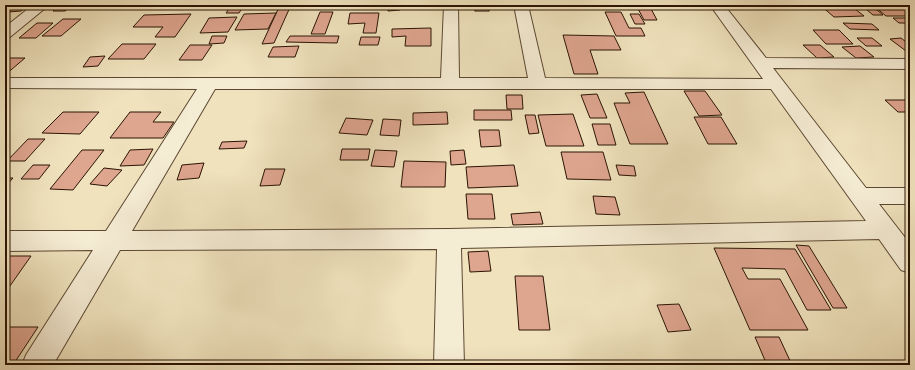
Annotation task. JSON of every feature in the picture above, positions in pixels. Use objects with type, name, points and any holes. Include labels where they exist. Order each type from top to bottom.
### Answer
[{"type":"street","points":[[5,34],[42,5]]},
{"type":"street","points":[[450,84],[451,5]]},
{"type":"street","points":[[521,5],[538,84]]},
{"type":"street","points":[[717,5],[910,263]]},
{"type":"street","points":[[761,63],[910,64]]},
{"type":"street","points":[[5,83],[775,84]]},
{"type":"street","points":[[37,365],[209,84]]},
{"type":"street","points":[[859,196],[910,196]]},
{"type":"street","points":[[5,241],[449,239],[884,230]]},
{"type":"street","points":[[449,239],[449,365]]},
{"type":"building","points":[[16,5],[29,5],[21,11],[8,12]]},
{"type":"building","points":[[232,5],[244,5],[239,13],[226,13]]},
{"type":"building","points":[[280,5],[291,5],[274,43],[262,44]]},
{"type":"building","points":[[387,5],[400,5],[400,10],[388,11]]},
{"type":"building","points":[[475,5],[489,5],[489,11],[475,11]]},
{"type":"building","points":[[636,5],[649,5],[657,20],[644,20]]},
{"type":"building","points":[[820,5],[850,5],[864,16],[834,17]]},
{"type":"building","points":[[861,5],[871,5],[883,15],[873,15]]},
{"type":"building","points":[[889,5],[903,5],[910,11],[910,16],[886,16],[874,6],[890,6]]},
{"type":"building","points":[[60,6],[71,6],[65,11],[53,11]]},
{"type":"building","points":[[320,12],[333,12],[325,34],[311,34]]},
{"type":"building","points":[[605,12],[621,12],[629,28],[641,28],[645,36],[616,36]]},
{"type":"building","points":[[276,13],[268,29],[235,30],[244,14]]},
{"type":"building","points":[[350,13],[379,13],[376,33],[363,33],[365,23],[348,24]]},
{"type":"building","points":[[191,14],[175,37],[155,37],[163,27],[133,27],[144,15]]},
{"type":"building","points":[[630,14],[639,14],[645,24],[635,24]]},
{"type":"building","points":[[237,17],[228,32],[200,33],[209,18]]},
{"type":"building","points":[[893,18],[910,18],[910,23],[899,23]]},
{"type":"building","points":[[63,19],[81,19],[61,36],[42,36]]},
{"type":"building","points":[[37,23],[53,23],[36,38],[19,38]]},
{"type":"building","points":[[843,23],[872,24],[879,30],[850,29]]},
{"type":"building","points":[[431,28],[431,46],[405,46],[406,36],[392,37],[392,29]]},
{"type":"building","points":[[813,30],[839,30],[853,44],[826,44]]},
{"type":"building","points":[[563,35],[614,36],[621,50],[590,50],[598,74],[574,74]]},
{"type":"building","points":[[212,36],[227,36],[224,43],[209,44]]},
{"type":"building","points":[[290,36],[339,36],[337,43],[286,42]]},
{"type":"building","points":[[361,37],[380,37],[378,45],[359,45]]},
{"type":"building","points":[[857,38],[872,38],[882,46],[866,46]]},
{"type":"building","points":[[901,38],[910,45],[910,54],[890,39]]},
{"type":"building","points":[[122,44],[156,44],[144,59],[108,59]]},
{"type":"building","points":[[190,45],[212,45],[202,60],[179,60]]},
{"type":"building","points":[[803,45],[820,45],[834,57],[817,58]]},
{"type":"building","points":[[299,46],[295,57],[268,57],[273,47]]},
{"type":"building","points":[[860,46],[874,57],[856,58],[842,47]]},
{"type":"building","points":[[105,56],[98,66],[83,67],[90,57]]},
{"type":"building","points":[[5,58],[25,58],[5,75]]},
{"type":"building","points":[[684,91],[705,91],[722,115],[699,116]]},
{"type":"building","points":[[644,92],[668,144],[630,144],[614,103],[630,103],[625,93]]},
{"type":"building","points":[[597,94],[607,118],[590,118],[581,95]]},
{"type":"building","points":[[506,95],[522,95],[523,109],[507,109]]},
{"type":"building","points":[[885,100],[910,100],[910,112],[898,112]]},
{"type":"building","points":[[474,110],[511,110],[512,120],[474,120]]},
{"type":"building","points":[[63,112],[99,112],[80,134],[42,133]]},
{"type":"building","points":[[130,112],[161,112],[153,122],[174,122],[163,138],[110,138]]},
{"type":"building","points":[[447,112],[448,124],[413,125],[413,113]]},
{"type":"building","points":[[573,114],[584,146],[546,146],[538,115]]},
{"type":"building","points":[[525,115],[535,115],[539,133],[529,134]]},
{"type":"building","points":[[694,117],[721,117],[737,144],[708,144]]},
{"type":"building","points":[[346,118],[373,120],[367,135],[339,133]]},
{"type":"building","points":[[383,119],[401,120],[399,136],[380,135]]},
{"type":"building","points":[[592,124],[610,124],[616,145],[598,145]]},
{"type":"building","points":[[479,130],[499,130],[501,146],[481,147]]},
{"type":"building","points":[[28,139],[45,139],[25,161],[7,161]]},
{"type":"building","points":[[247,141],[244,148],[219,149],[222,142]]},
{"type":"building","points":[[153,149],[144,165],[120,166],[130,150]]},
{"type":"building","points":[[342,149],[370,149],[368,160],[340,160]]},
{"type":"building","points":[[82,150],[104,150],[73,190],[50,189]]},
{"type":"building","points":[[375,150],[397,151],[394,167],[371,166]]},
{"type":"building","points":[[464,150],[466,164],[451,165],[450,151]]},
{"type":"building","points":[[561,152],[603,152],[611,180],[567,179]]},
{"type":"building","points":[[404,161],[446,162],[445,187],[401,187]]},
{"type":"building","points":[[204,163],[199,178],[177,180],[182,165]]},
{"type":"building","points":[[33,165],[50,165],[39,179],[21,179]]},
{"type":"building","points":[[514,165],[518,186],[468,188],[466,167]]},
{"type":"building","points":[[616,165],[634,166],[636,176],[619,175]]},
{"type":"building","points":[[104,168],[122,170],[107,186],[90,184]]},
{"type":"building","points":[[265,169],[285,169],[280,185],[260,186]]},
{"type":"building","points":[[5,178],[13,178],[5,187]]},
{"type":"building","points":[[466,194],[492,194],[495,219],[468,219]]},
{"type":"building","points":[[593,196],[615,197],[620,215],[596,214]]},
{"type":"building","points":[[540,212],[543,224],[513,225],[511,214]]},
{"type":"building","points":[[796,245],[809,246],[847,308],[833,308]]},
{"type":"building","points":[[714,248],[795,249],[831,310],[807,310],[785,269],[742,268],[748,279],[780,279],[808,330],[750,330]]},
{"type":"building","points":[[488,251],[491,271],[470,272],[468,252]]},
{"type":"building","points":[[5,256],[31,256],[5,293]]},
{"type":"building","points":[[515,276],[543,276],[550,330],[519,330]]},
{"type":"building","points":[[679,304],[691,330],[668,332],[657,305]]},
{"type":"building","points":[[5,327],[38,327],[13,365],[5,365]]},
{"type":"building","points":[[755,337],[779,337],[792,365],[767,365]]}]
